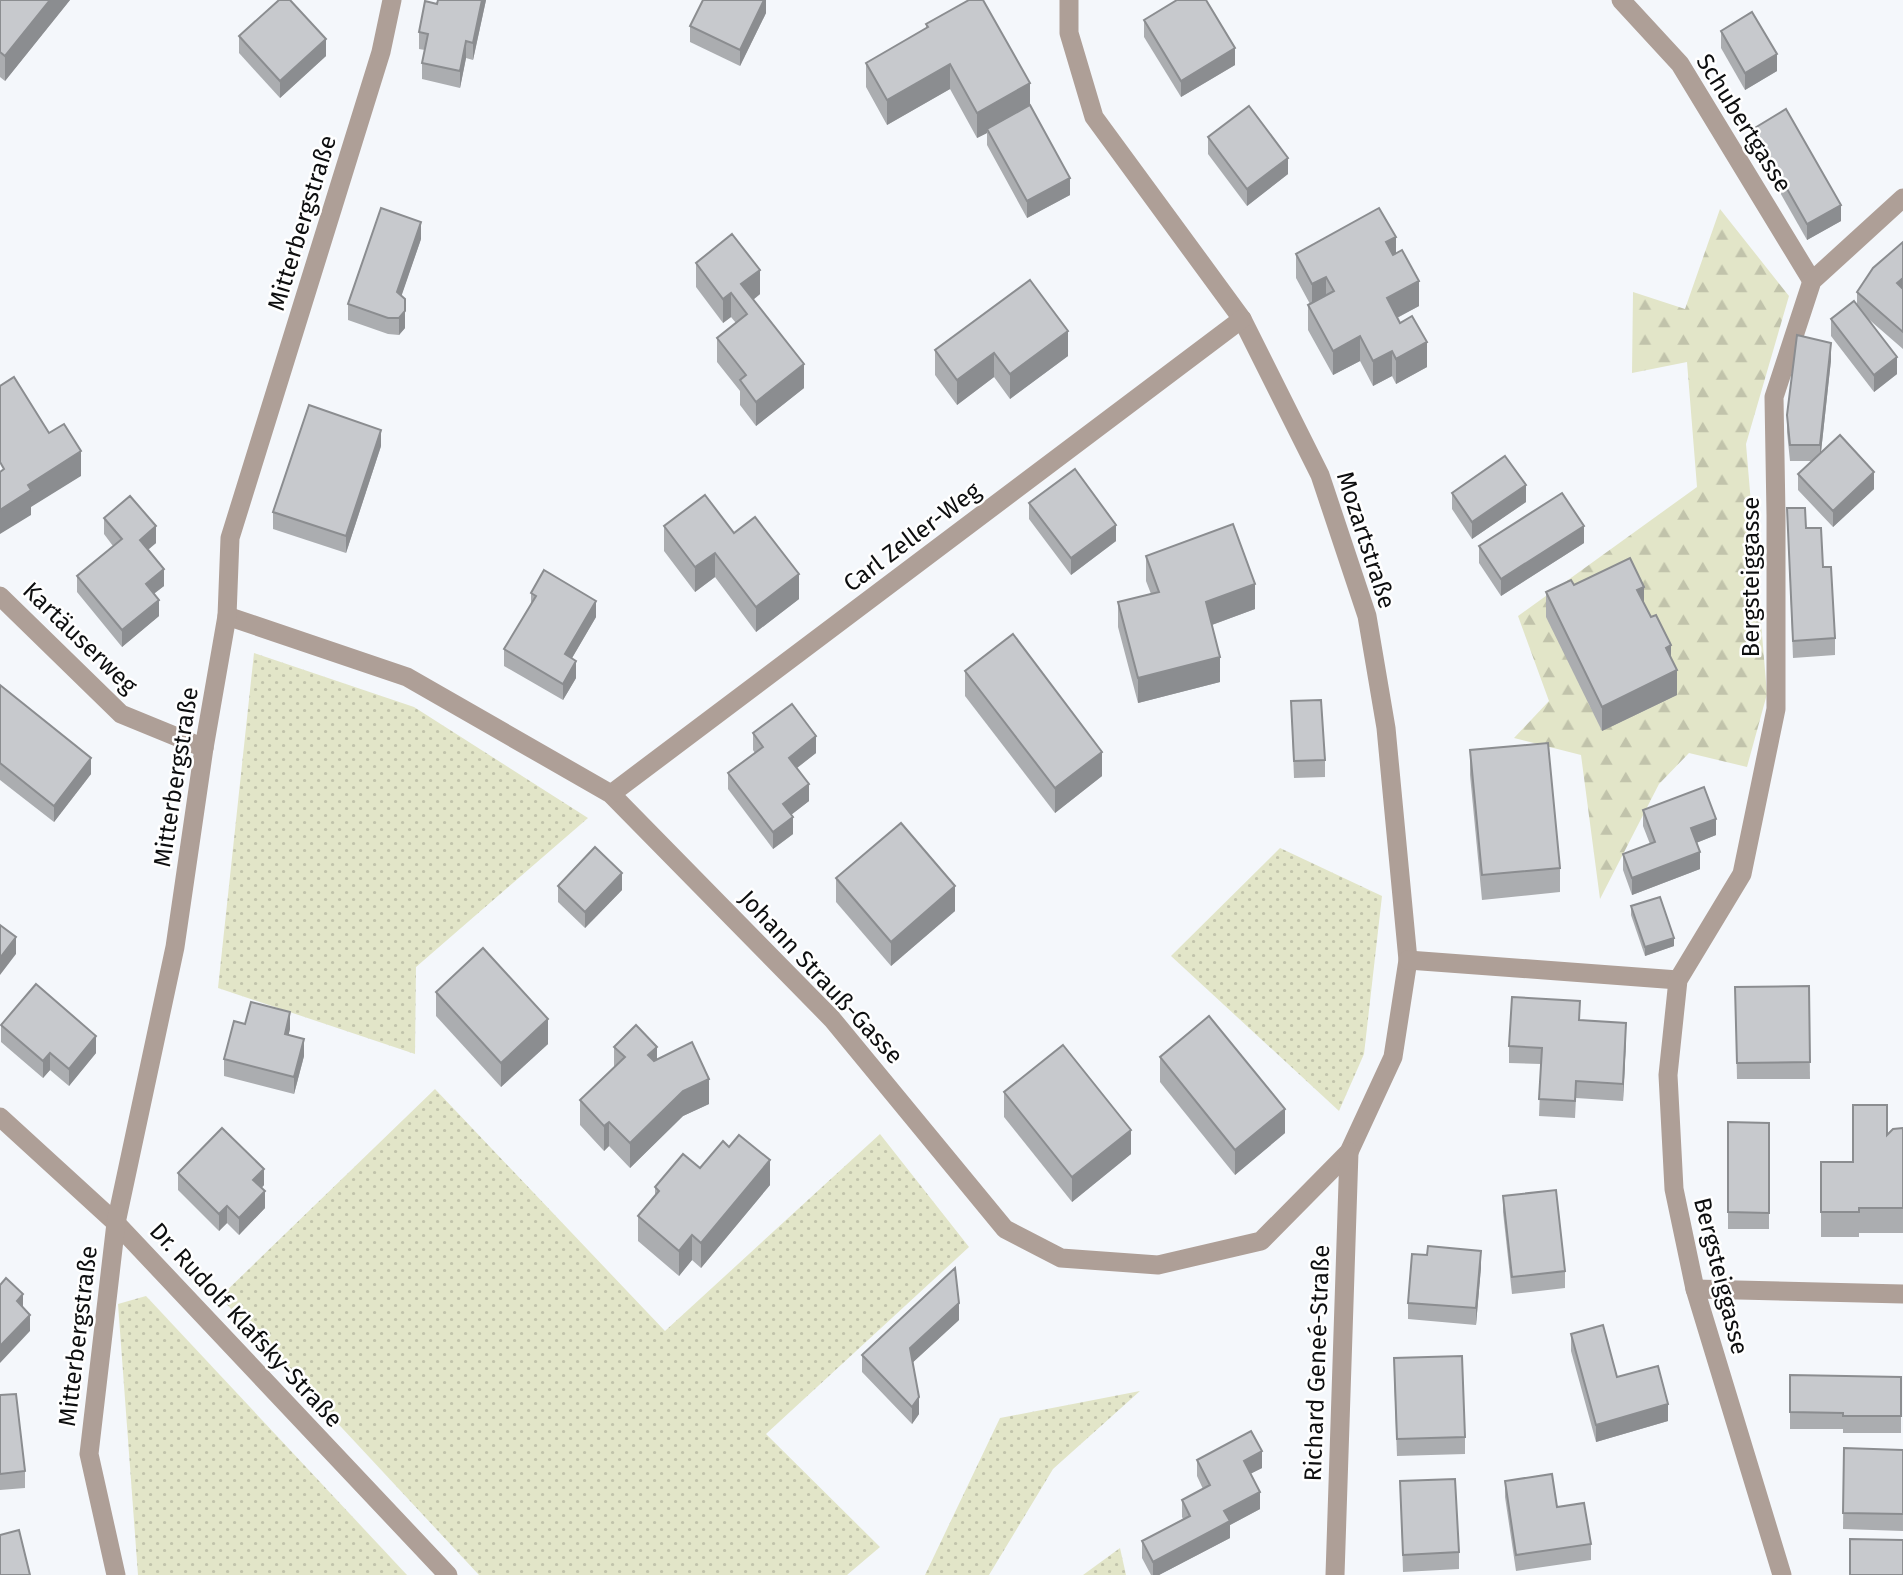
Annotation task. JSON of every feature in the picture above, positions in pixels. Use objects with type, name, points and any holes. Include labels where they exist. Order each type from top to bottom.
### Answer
[{"type":"street","name":"Mitterbergstraße","points":[[116,1575],[89,1454],[116,1223],[175,947],[204,748],[227,616],[230,538],[381,52],[393,0]]},
{"type":"street","name":"Mozartstraße","points":[[1069,0],[1069,33],[1094,117],[1242,318],[1320,475],[1367,616],[1386,729],[1408,960],[1393,1057],[1349,1152]]},
{"type":"street","name":"Schubertgasse","points":[[1621,0],[1680,64],[1812,281]]},
{"type":"street","name":"Bergsteiggasse","points":[[1782,1575],[1695,1289],[1674,1189],[1668,1075],[1678,980],[1742,874],[1776,709],[1774,397],[1812,281],[1903,198]]},
{"type":"street","name":"Carl Zeller-Weg","points":[[611,794],[1242,318]]},
{"type":"street","name":"Kartäuserweg","points":[[0,596],[121,713],[204,748]]},
{"type":"street","name":"Johann Strauß-Gasse","points":[[227,616],[407,677],[611,794],[832,1018],[1005,1230],[1061,1258],[1158,1265],[1261,1241],[1349,1152]]},
{"type":"street","points":[[1408,960],[1678,980]]},
{"type":"street","name":"Dr. Rudolf Klafsky-Straße","points":[[0,1117],[116,1223],[448,1575]]},
{"type":"street","name":"Richard Geneé-Straße","points":[[1335,1575],[1349,1152]]},
{"type":"street","points":[[1695,1289],[1903,1294]]},
{"type":"green space","points":[[1720,209],[1789,296],[1746,444],[1767,694],[1747,767],[1689,753],[1659,784],[1600,899],[1581,755],[1514,738],[1549,701],[1518,616],[1697,487],[1687,362],[1632,373],[1633,292],[1685,309]]},
{"type":"green space","points":[[254,653],[414,707],[588,818],[416,967],[415,1054],[218,988]]},
{"type":"green space","points":[[1280,848],[1382,896],[1364,1054],[1339,1111],[1171,956]]},
{"type":"green space","points":[[435,1089],[665,1331],[880,1134],[969,1247],[766,1434],[880,1547],[847,1575],[479,1575],[220,1297]]},
{"type":"green space","points":[[146,1296],[407,1575],[138,1575],[118,1304]]},
{"type":"green space","points":[[1140,1391],[1053,1469],[989,1575],[925,1575],[1000,1418]]},
{"type":"green space","points":[[1120,1548],[1126,1575],[1083,1575]]},
{"type":"building","points":[[0,0],[50,0],[5,56],[0,52]]},
{"type":"building","points":[[279,0],[290,0],[326,39],[280,81],[239,36]]},
{"type":"building","points":[[438,0],[482,0],[473,43],[466,41],[460,71],[422,63],[428,34],[419,32],[425,1],[437,4]]},
{"type":"building","points":[[703,0],[764,0],[740,50],[690,26]]},
{"type":"building","points":[[969,0],[983,0],[1030,83],[977,113],[950,64],[887,100],[866,63]]},
{"type":"building","points":[[1177,0],[1206,0],[1235,48],[1181,81],[1144,20]]},
{"type":"building","points":[[1752,12],[1777,54],[1745,73],[1721,31]]},
{"type":"building","points":[[1030,105],[1070,178],[1027,201],[987,129]]},
{"type":"building","points":[[1249,106],[1288,158],[1247,189],[1208,137]]},
{"type":"building","points":[[1786,109],[1841,205],[1807,224],[1753,129]]},
{"type":"building","points":[[381,208],[421,222],[397,292],[405,299],[405,311],[399,318],[388,318],[348,304]]},
{"type":"building","points":[[1379,208],[1396,237],[1386,242],[1393,255],[1402,250],[1419,281],[1387,298],[1400,323],[1412,316],[1427,342],[1396,359],[1392,351],[1373,361],[1360,336],[1333,351],[1308,305],[1334,291],[1326,277],[1312,284],[1296,254]]},
{"type":"building","points":[[732,234],[760,270],[741,284],[804,364],[756,402],[740,380],[746,375],[717,338],[747,314],[731,293],[723,299],[696,263]]},
{"type":"building","points":[[1903,242],[1903,278],[1897,283],[1903,289],[1903,332],[1857,292],[1873,268]]},
{"type":"building","points":[[1030,280],[1068,331],[1010,374],[994,353],[957,380],[935,350]]},
{"type":"building","points":[[1854,301],[1897,357],[1874,375],[1831,319]]},
{"type":"building","points":[[1797,335],[1831,343],[1820,445],[1790,445],[1787,415]]},
{"type":"building","points":[[14,377],[49,433],[64,424],[81,451],[28,485],[31,490],[0,510],[0,472],[4,469],[0,462],[0,386]]},
{"type":"building","points":[[309,405],[381,430],[346,536],[273,512]]},
{"type":"building","points":[[1840,435],[1874,472],[1833,511],[1798,474]]},
{"type":"building","points":[[1505,456],[1526,485],[1472,522],[1452,493]]},
{"type":"building","points":[[1075,469],[1116,525],[1071,558],[1029,503]]},
{"type":"building","points":[[1562,493],[1584,526],[1501,579],[1479,546]]},
{"type":"building","points":[[705,495],[734,533],[755,517],[799,574],[756,607],[715,553],[695,567],[664,526]]},
{"type":"building","points":[[130,496],[156,526],[140,540],[164,569],[146,584],[159,600],[122,630],[77,576],[122,539],[104,518]]},
{"type":"building","points":[[1787,508],[1805,508],[1806,528],[1821,528],[1823,567],[1831,567],[1835,638],[1793,641]]},
{"type":"building","points":[[1233,524],[1255,584],[1206,602],[1220,657],[1138,678],[1118,602],[1159,592],[1146,556]]},
{"type":"building","points":[[1630,558],[1644,587],[1637,590],[1651,617],[1656,615],[1671,645],[1666,648],[1677,670],[1602,707],[1546,592],[1571,580],[1574,585]]},
{"type":"building","points":[[544,570],[596,601],[565,654],[576,661],[563,684],[504,649],[536,596],[531,593]]},
{"type":"building","points":[[1013,634],[1102,752],[1055,788],[965,671]]},
{"type":"building","points":[[0,685],[91,758],[54,806],[0,763]]},
{"type":"building","points":[[1321,700],[1325,760],[1294,761],[1291,701]]},
{"type":"building","points":[[792,704],[816,736],[789,758],[809,784],[783,804],[793,817],[773,832],[728,773],[763,747],[753,733]]},
{"type":"building","points":[[1548,743],[1560,868],[1482,875],[1470,750]]},
{"type":"building","points":[[1704,787],[1716,819],[1691,828],[1700,852],[1632,878],[1623,854],[1655,842],[1643,810]]},
{"type":"building","points":[[901,823],[955,886],[891,942],[836,878]]},
{"type":"building","points":[[595,847],[622,873],[585,912],[558,886]]},
{"type":"building","points":[[1660,897],[1674,938],[1645,947],[1631,906]]},
{"type":"building","points":[[0,925],[16,937],[0,958]]},
{"type":"building","points":[[483,948],[548,1019],[501,1063],[436,992]]},
{"type":"building","points":[[36,984],[96,1036],[69,1069],[50,1053],[43,1061],[1,1025]]},
{"type":"building","points":[[1809,986],[1810,1062],[1737,1063],[1735,987]]},
{"type":"building","points":[[1512,997],[1580,1001],[1579,1020],[1626,1023],[1623,1084],[1576,1081],[1575,1101],[1539,1099],[1542,1048],[1509,1046]]},
{"type":"building","points":[[251,1002],[290,1012],[285,1034],[304,1039],[294,1077],[224,1059],[234,1021],[245,1024]]},
{"type":"building","points":[[1209,1016],[1285,1109],[1235,1150],[1160,1057]]},
{"type":"building","points":[[636,1025],[657,1047],[648,1055],[654,1061],[692,1042],[709,1079],[683,1091],[630,1143],[609,1122],[604,1126],[580,1100],[625,1057],[614,1047]]},
{"type":"building","points":[[1063,1045],[1131,1130],[1072,1177],[1004,1092]]},
{"type":"building","points":[[1853,1105],[1887,1105],[1887,1135],[1893,1129],[1903,1128],[1903,1208],[1859,1208],[1859,1212],[1821,1212],[1821,1162],[1853,1162]]},
{"type":"building","points":[[1728,1122],[1769,1123],[1769,1213],[1728,1212]]},
{"type":"building","points":[[222,1128],[264,1169],[253,1180],[265,1191],[239,1218],[227,1206],[219,1214],[178,1173]]},
{"type":"building","points":[[739,1135],[770,1160],[701,1243],[692,1235],[679,1251],[638,1216],[659,1191],[655,1187],[683,1154],[700,1168],[723,1141],[729,1147]]},
{"type":"building","points":[[1556,1190],[1565,1271],[1512,1277],[1503,1196]]},
{"type":"building","points":[[1428,1246],[1481,1251],[1476,1308],[1408,1303],[1412,1254],[1427,1255]]},
{"type":"building","points":[[955,1268],[959,1303],[910,1348],[919,1397],[912,1407],[862,1355]]},
{"type":"building","points":[[6,1278],[23,1294],[17,1301],[30,1315],[0,1346],[0,1285]]},
{"type":"building","points":[[1603,1325],[1617,1377],[1658,1366],[1668,1404],[1596,1425],[1571,1334]]},
{"type":"building","points":[[1462,1356],[1465,1437],[1397,1439],[1394,1358]]},
{"type":"building","points":[[1790,1375],[1901,1377],[1901,1416],[1790,1412]]},
{"type":"building","points":[[16,1394],[25,1471],[0,1474],[0,1395]]},
{"type":"building","points":[[1251,1431],[1262,1451],[1244,1461],[1260,1492],[1224,1511],[1230,1521],[1153,1562],[1142,1541],[1190,1516],[1182,1500],[1210,1485],[1197,1460]]},
{"type":"building","points":[[1844,1448],[1903,1450],[1903,1514],[1843,1513]]},
{"type":"building","points":[[1552,1474],[1557,1507],[1584,1503],[1591,1544],[1516,1555],[1505,1481]]},
{"type":"building","points":[[1455,1479],[1459,1552],[1403,1555],[1400,1481]]},
{"type":"building","points":[[19,1530],[30,1575],[0,1575],[0,1535]]},
{"type":"building","points":[[1850,1539],[1903,1540],[1903,1575],[1850,1575]]}]
